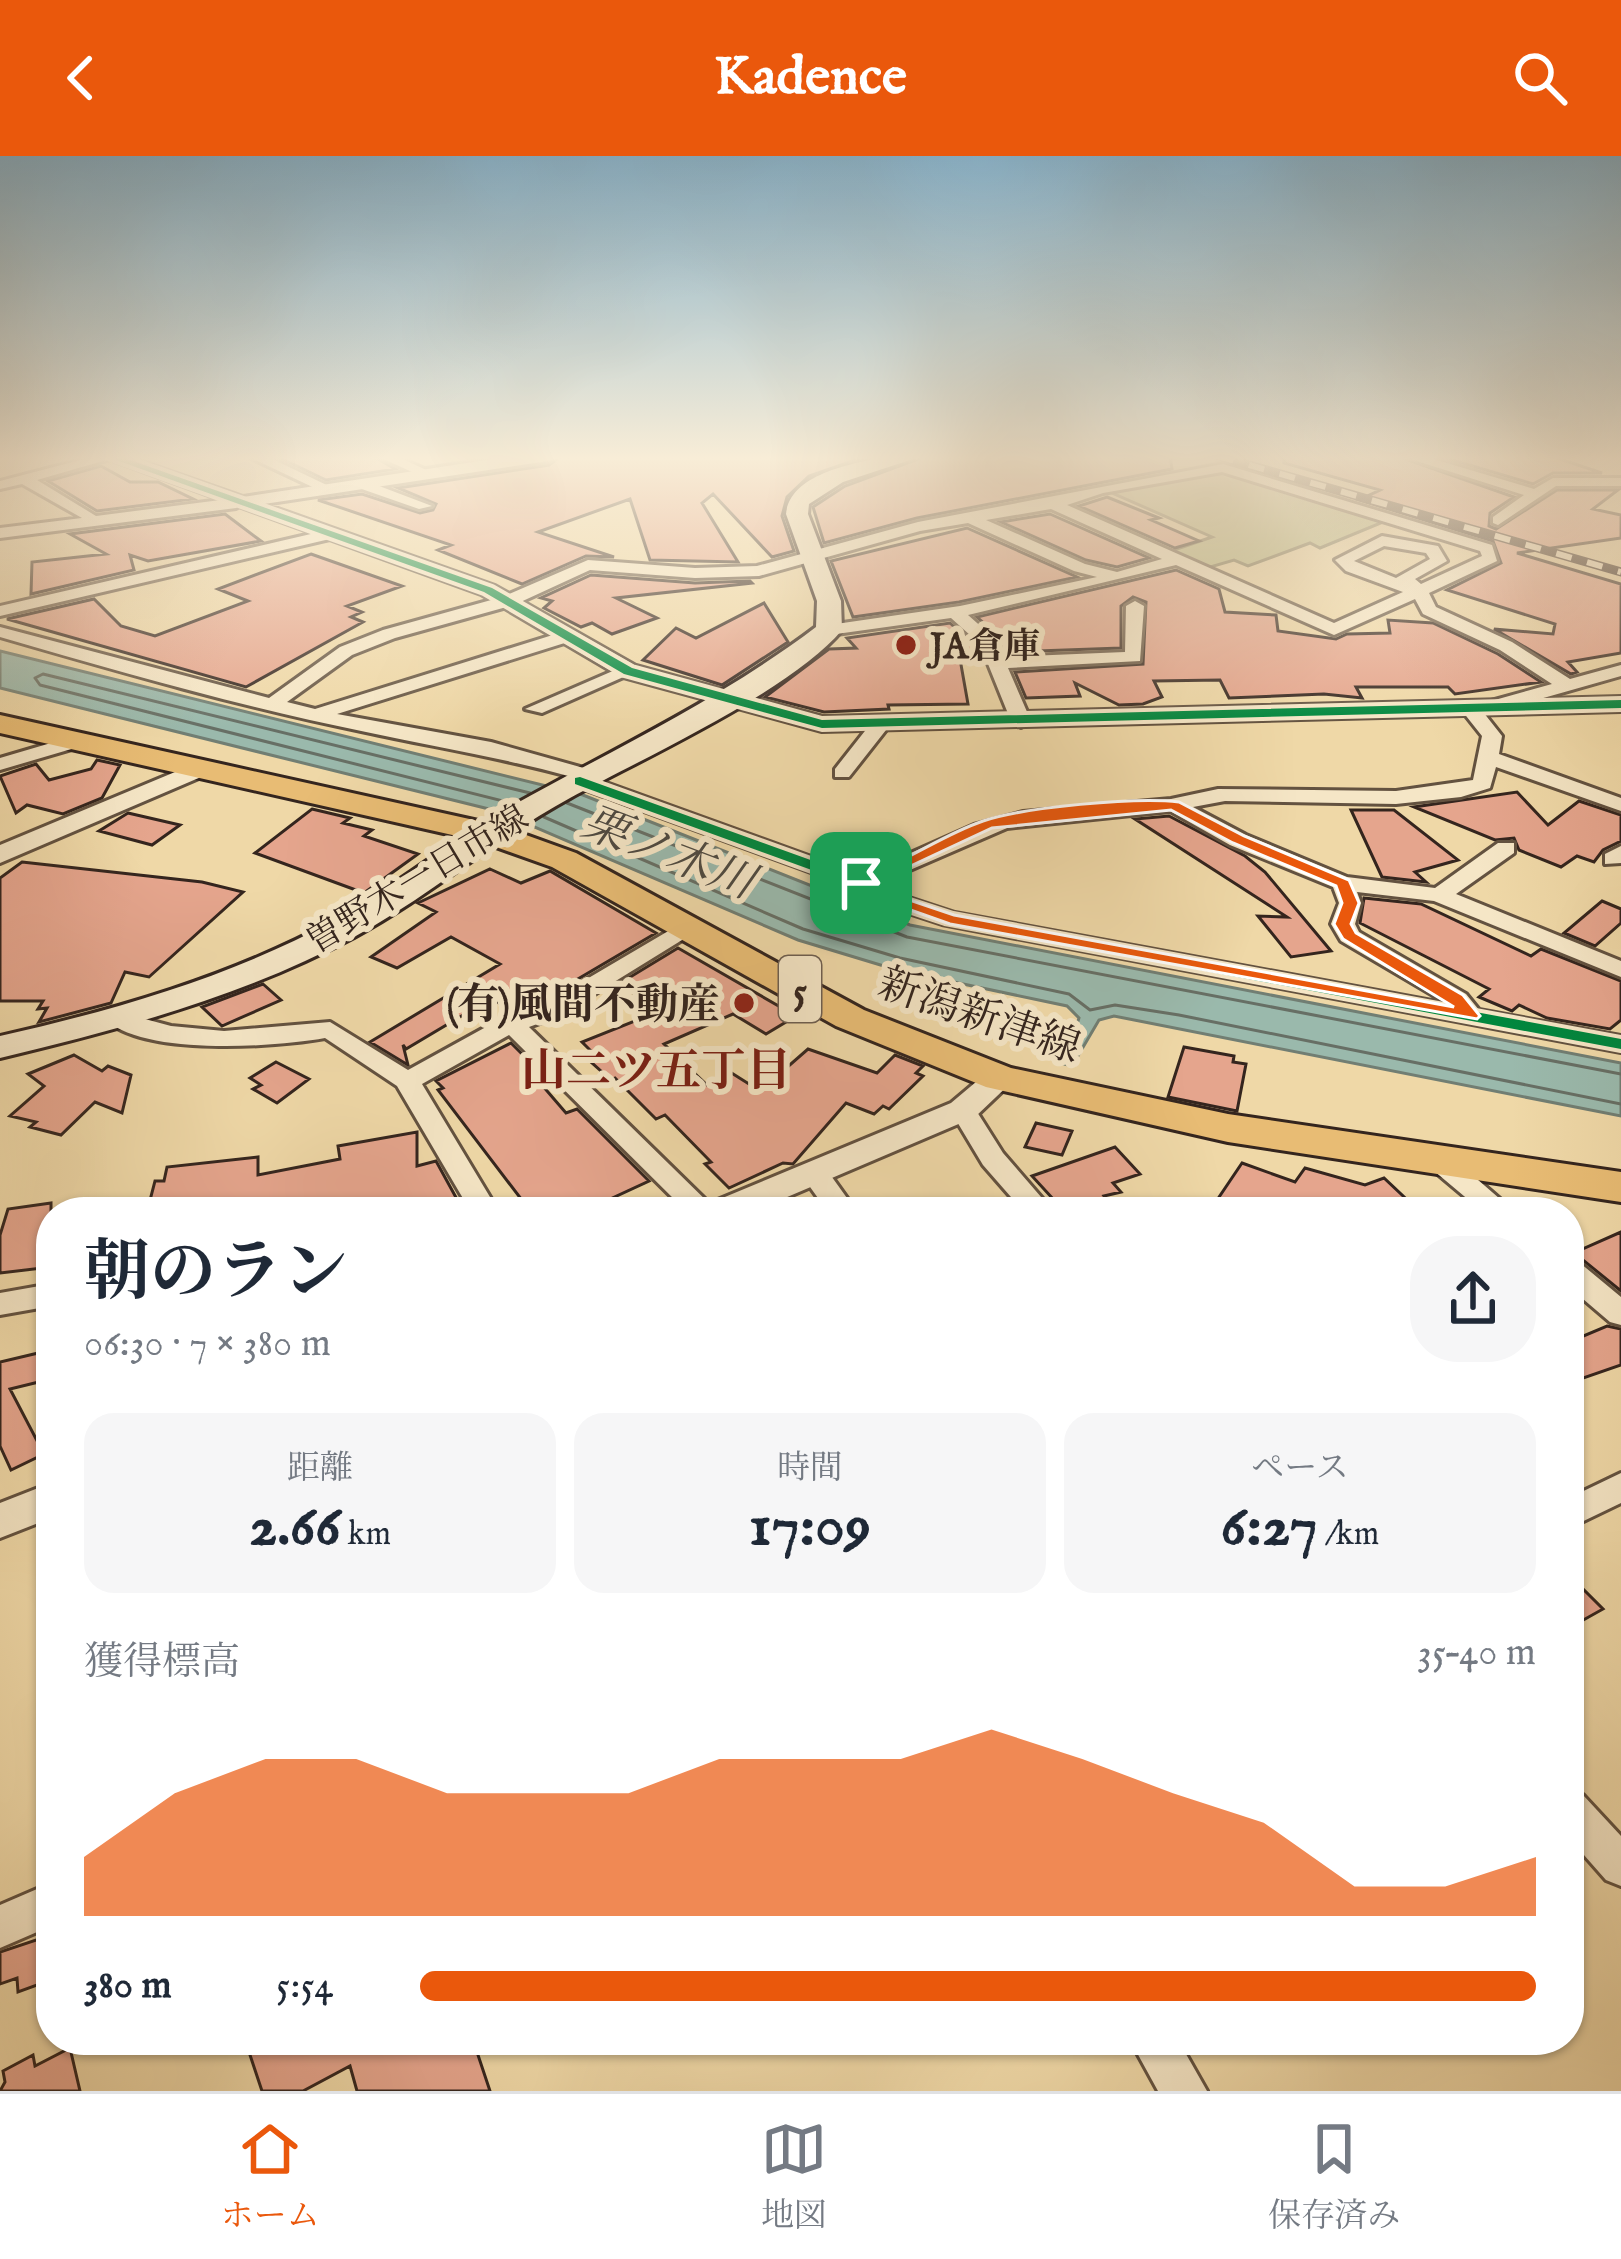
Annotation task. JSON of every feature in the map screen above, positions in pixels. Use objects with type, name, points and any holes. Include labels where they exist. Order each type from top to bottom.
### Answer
[{"type":"main road","points":[[808,546],[829,601],[829,630]]},
{"type":"main road","name":"曽野木一日市線","points":[[0,1047],[119,1020],[223,987],[347,927],[501,825],[728,699],[829,630]]},
{"type":"main road","name":"新潟新津線","points":[[0,724],[199,769],[501,825],[850,1018],[1000,1078],[1146,1113],[1621,1187]]},
{"type":"street","points":[[0,611],[279,546]]},
{"type":"street","points":[[361,546],[488,590],[628,671],[822,724],[1621,704]]},
{"type":"street","points":[[273,704],[346,652],[388,634],[508,602],[588,565],[742,572],[793,564],[853,546]]},
{"type":"street","points":[[1031,546],[1112,580],[1223,581]]},
{"type":"street","points":[[1147,546],[1334,630],[1491,558],[1480,546]]},
{"type":"street","points":[[1378,546],[1343,560],[1369,575],[1420,592]]},
{"type":"street","points":[[1369,575],[1407,575],[1439,561],[1439,554],[1414,546]]},
{"type":"street","points":[[829,630],[1112,580],[1177,560]]},
{"type":"street","points":[[1407,575],[1406,582],[1420,592],[1429,610],[1506,646],[1565,684]]},
{"type":"street","points":[[1000,663],[1134,657],[1135,606]]},
{"type":"street","points":[[955,611],[988,642],[1021,721]]},
{"type":"street","points":[[0,632],[273,704],[426,739],[491,748],[634,805],[861,883],[885,876],[988,824],[1052,814],[1174,805],[1219,795],[1433,794],[1474,788],[1483,784],[1492,736],[1480,706]]},
{"type":"street","points":[[317,714],[565,637]]},
{"type":"street","points":[[1480,706],[1621,670]]},
{"type":"street","points":[[536,709],[628,671]]},
{"type":"street","points":[[842,773],[879,726]]},
{"type":"street","points":[[0,764],[78,741]]},
{"type":"street","points":[[1489,757],[1621,805]]},
{"type":"street","points":[[0,855],[199,769]]},
{"type":"street","points":[[1174,805],[1238,840],[1343,884],[1439,895],[1621,970]]},
{"type":"street","points":[[1439,895],[1506,848]]},
{"type":"street","points":[[861,883],[860,889],[950,919],[1621,1044]]},
{"type":"street","points":[[1343,884],[1350,903],[1343,924],[1349,936],[1457,999],[1471,1016]]},
{"type":"street","points":[[407,1081],[512,1024],[550,1011],[687,927]]},
{"type":"street","points":[[119,1020],[157,1033],[222,1040],[277,1040],[330,1030],[407,1081],[476,1197]]},
{"type":"street","points":[[512,1024],[689,1197]]},
{"type":"street","points":[[756,1197],[963,1111],[1000,1078]]},
{"type":"street","points":[[963,1111],[994,1159],[1027,1197]]},
{"type":"street","points":[[1437,1159],[1482,1197]]},
{"type":"street","points":[[814,1173],[832,1197]]},
{"type":"street","points":[[1584,1283],[1621,1314]]},
{"type":"street","points":[[0,1304],[36,1298]]},
{"type":"street","points":[[1584,1506],[1621,1487]]},
{"type":"street","points":[[0,1522],[36,1506]]},
{"type":"street","points":[[1584,1825],[1621,1866]]},
{"type":"street","points":[[0,1927],[36,1911]]},
{"type":"street","points":[[1161,2055],[1184,2091]]},
{"type":"green space","points":[[1185,546],[1301,546],[1248,566],[1234,560],[1207,568],[1171,551]]},
{"type":"water","name":"栗ノ木川","points":[[0,651],[583,795],[910,925],[1621,1063],[1621,1116],[1114,1016],[1099,1020],[1072,1066],[1064,1064],[1079,1018],[1067,1006],[897,970],[798,940],[497,811],[0,688]]},
{"type":"building","points":[[92,546],[231,546],[148,561],[130,555],[134,570],[31,594],[32,562],[106,554]]},
{"type":"building","points":[[581,546],[614,557],[586,556],[522,584],[438,550]]},
{"type":"building","points":[[646,546],[728,546],[738,562],[650,560]]},
{"type":"building","points":[[762,546],[792,546],[794,551],[772,557]]},
{"type":"building","points":[[892,546],[1008,546],[1077,577],[959,602],[853,617],[831,561]]},
{"type":"building","points":[[1055,546],[1123,546],[1149,558],[1117,567]]},
{"type":"building","points":[[1495,546],[1563,546],[1517,553],[1621,584],[1621,653],[1568,662],[1577,672],[1571,674],[1494,629],[1553,634],[1555,624],[1447,590],[1501,563]]},
{"type":"building","points":[[311,554],[402,586],[347,606],[362,612],[351,617],[363,622],[246,687],[7,619],[94,599],[121,626],[155,636],[248,601],[218,589]]},
{"type":"building","points":[[1176,570],[1219,589],[1225,612],[1276,615],[1278,631],[1336,639],[1347,634],[1390,633],[1388,620],[1433,623],[1498,654],[1541,682],[1455,694],[1448,687],[1356,687],[1362,698],[1324,694],[1229,698],[1220,680],[1154,681],[1162,697],[1119,705],[1075,683],[1080,696],[1026,698],[1015,672],[1143,664],[1146,602],[1133,597],[1121,606],[1121,648],[1006,652],[997,635],[977,617]]},
{"type":"building","points":[[591,575],[752,583],[616,598],[657,618],[612,634],[592,623],[581,627],[544,608],[552,601],[541,598]]},
{"type":"building","points":[[764,603],[788,642],[722,685],[643,660],[676,628],[696,638]]},
{"type":"building","points":[[950,623],[976,647],[981,659],[960,659],[968,704],[824,712],[765,697],[829,649],[856,648],[847,638]]},
{"type":"building","points":[[97,760],[120,765],[102,798],[63,814],[27,805],[16,813],[0,776],[36,764],[49,780],[91,769]]},
{"type":"building","points":[[1517,792],[1548,825],[1579,801],[1621,815],[1621,841],[1603,850],[1594,862],[1577,856],[1561,867],[1519,850],[1514,838],[1495,840],[1414,807]]},
{"type":"building","points":[[312,809],[350,818],[343,823],[372,830],[364,836],[418,854],[364,893],[255,853]]},
{"type":"building","points":[[1351,810],[1394,810],[1458,860],[1415,872],[1426,882],[1382,877]]},
{"type":"building","points":[[128,813],[180,825],[152,845],[99,831]]},
{"type":"building","points":[[1169,816],[1245,856],[1265,872],[1331,951],[1291,957],[1258,916],[1287,917],[1135,819]]},
{"type":"building","points":[[22,862],[202,882],[243,892],[149,977],[125,972],[111,1003],[39,1022],[47,1008],[38,1009],[43,1001],[0,1001],[0,878]]},
{"type":"building","points":[[490,869],[521,883],[550,871],[656,933],[554,993],[545,989],[514,1010],[490,999],[406,1049],[403,1045],[408,1065],[370,1042],[500,964],[451,937],[397,968],[371,957],[436,912],[418,903]]},
{"type":"building","points":[[1364,898],[1421,904],[1531,956],[1541,949],[1621,981],[1621,1020],[1610,1029],[1547,1018],[1519,1005],[1512,1011],[1479,997],[1489,989],[1360,923]]},
{"type":"building","points":[[1602,901],[1621,909],[1621,923],[1595,946],[1564,933]]},
{"type":"building","points":[[678,948],[796,1016],[766,1034],[733,1014],[664,1044],[707,1085],[730,1072],[760,1091],[808,1049],[877,1073],[895,1055],[923,1066],[916,1073],[923,1076],[889,1109],[883,1106],[874,1114],[846,1103],[793,1164],[783,1163],[729,1188],[705,1164],[711,1162],[665,1115],[656,1119],[615,1078],[611,1080],[581,1053],[590,1050],[582,1042],[665,1009],[617,985]]},
{"type":"building","points":[[263,984],[281,1000],[222,1026],[202,1007]]},
{"type":"building","points":[[511,1043],[535,1067],[529,1070],[566,1113],[577,1109],[649,1181],[614,1197],[520,1197],[438,1090],[443,1088],[436,1081]]},
{"type":"building","points":[[1184,1047],[1234,1056],[1233,1062],[1246,1064],[1237,1111],[1168,1097]]},
{"type":"building","points":[[74,1055],[102,1071],[108,1066],[131,1075],[122,1113],[95,1102],[61,1135],[10,1116],[44,1086],[28,1074]]},
{"type":"building","points":[[276,1062],[309,1079],[277,1103],[253,1089],[261,1085],[250,1078]]},
{"type":"building","points":[[1036,1123],[1072,1131],[1062,1155],[1025,1147]]},
{"type":"building","points":[[417,1132],[417,1166],[436,1161],[456,1197],[151,1197],[155,1181],[164,1181],[167,1167],[258,1157],[258,1175],[340,1159],[338,1146]]},
{"type":"building","points":[[1115,1147],[1140,1174],[1113,1183],[1121,1192],[1105,1197],[1051,1197],[1032,1176]]},
{"type":"building","points":[[1242,1163],[1295,1182],[1305,1168],[1365,1185],[1384,1178],[1404,1197],[1219,1197]]},
{"type":"building","points":[[36,1205],[36,1269],[0,1273],[0,1235],[8,1209]]},
{"type":"building","points":[[1621,1232],[1621,1291],[1584,1261],[1584,1248]]},
{"type":"building","points":[[1607,1326],[1621,1329],[1621,1365],[1584,1378],[1584,1336]]},
{"type":"building","points":[[36,1354],[36,1383],[10,1389],[36,1439],[36,1458],[11,1470],[0,1446],[0,1362]]},
{"type":"building","points":[[1584,1590],[1603,1609],[1584,1620]]},
{"type":"building","points":[[36,1940],[36,1985],[18,1992],[17,1978],[0,1984],[0,1952]]},
{"type":"building","points":[[33,2055],[35,2066],[56,2055],[72,2055],[80,2091],[0,2091],[5,2082],[3,2071]]},
{"type":"building","points":[[250,2055],[478,2055],[490,2091],[357,2091],[350,2066],[303,2091],[262,2091]]},
{"type":"railway","points":[[1532,546],[1621,572]]},
{"type":"cycle path","points":[[365,546],[488,590],[628,671],[822,724],[1621,704]]},
{"type":"cycle path","points":[[580,781],[861,883],[859,889],[950,919],[1621,1044]]},
{"type":"place","name":"JA倉庫","points":[[906,645]]},
{"type":"place","name":"(有)風間不動産","points":[[744,1003]]},
{"type":"district","name":"山二ツ五丁目","points":[[656,1069]]},
{"type":"route","points":[[1174,805],[1238,840],[1343,884],[1350,903],[1343,924],[1349,936],[1457,999],[1471,1016],[950,919],[860,889],[861,883],[885,876],[988,824],[1174,805]]}]
